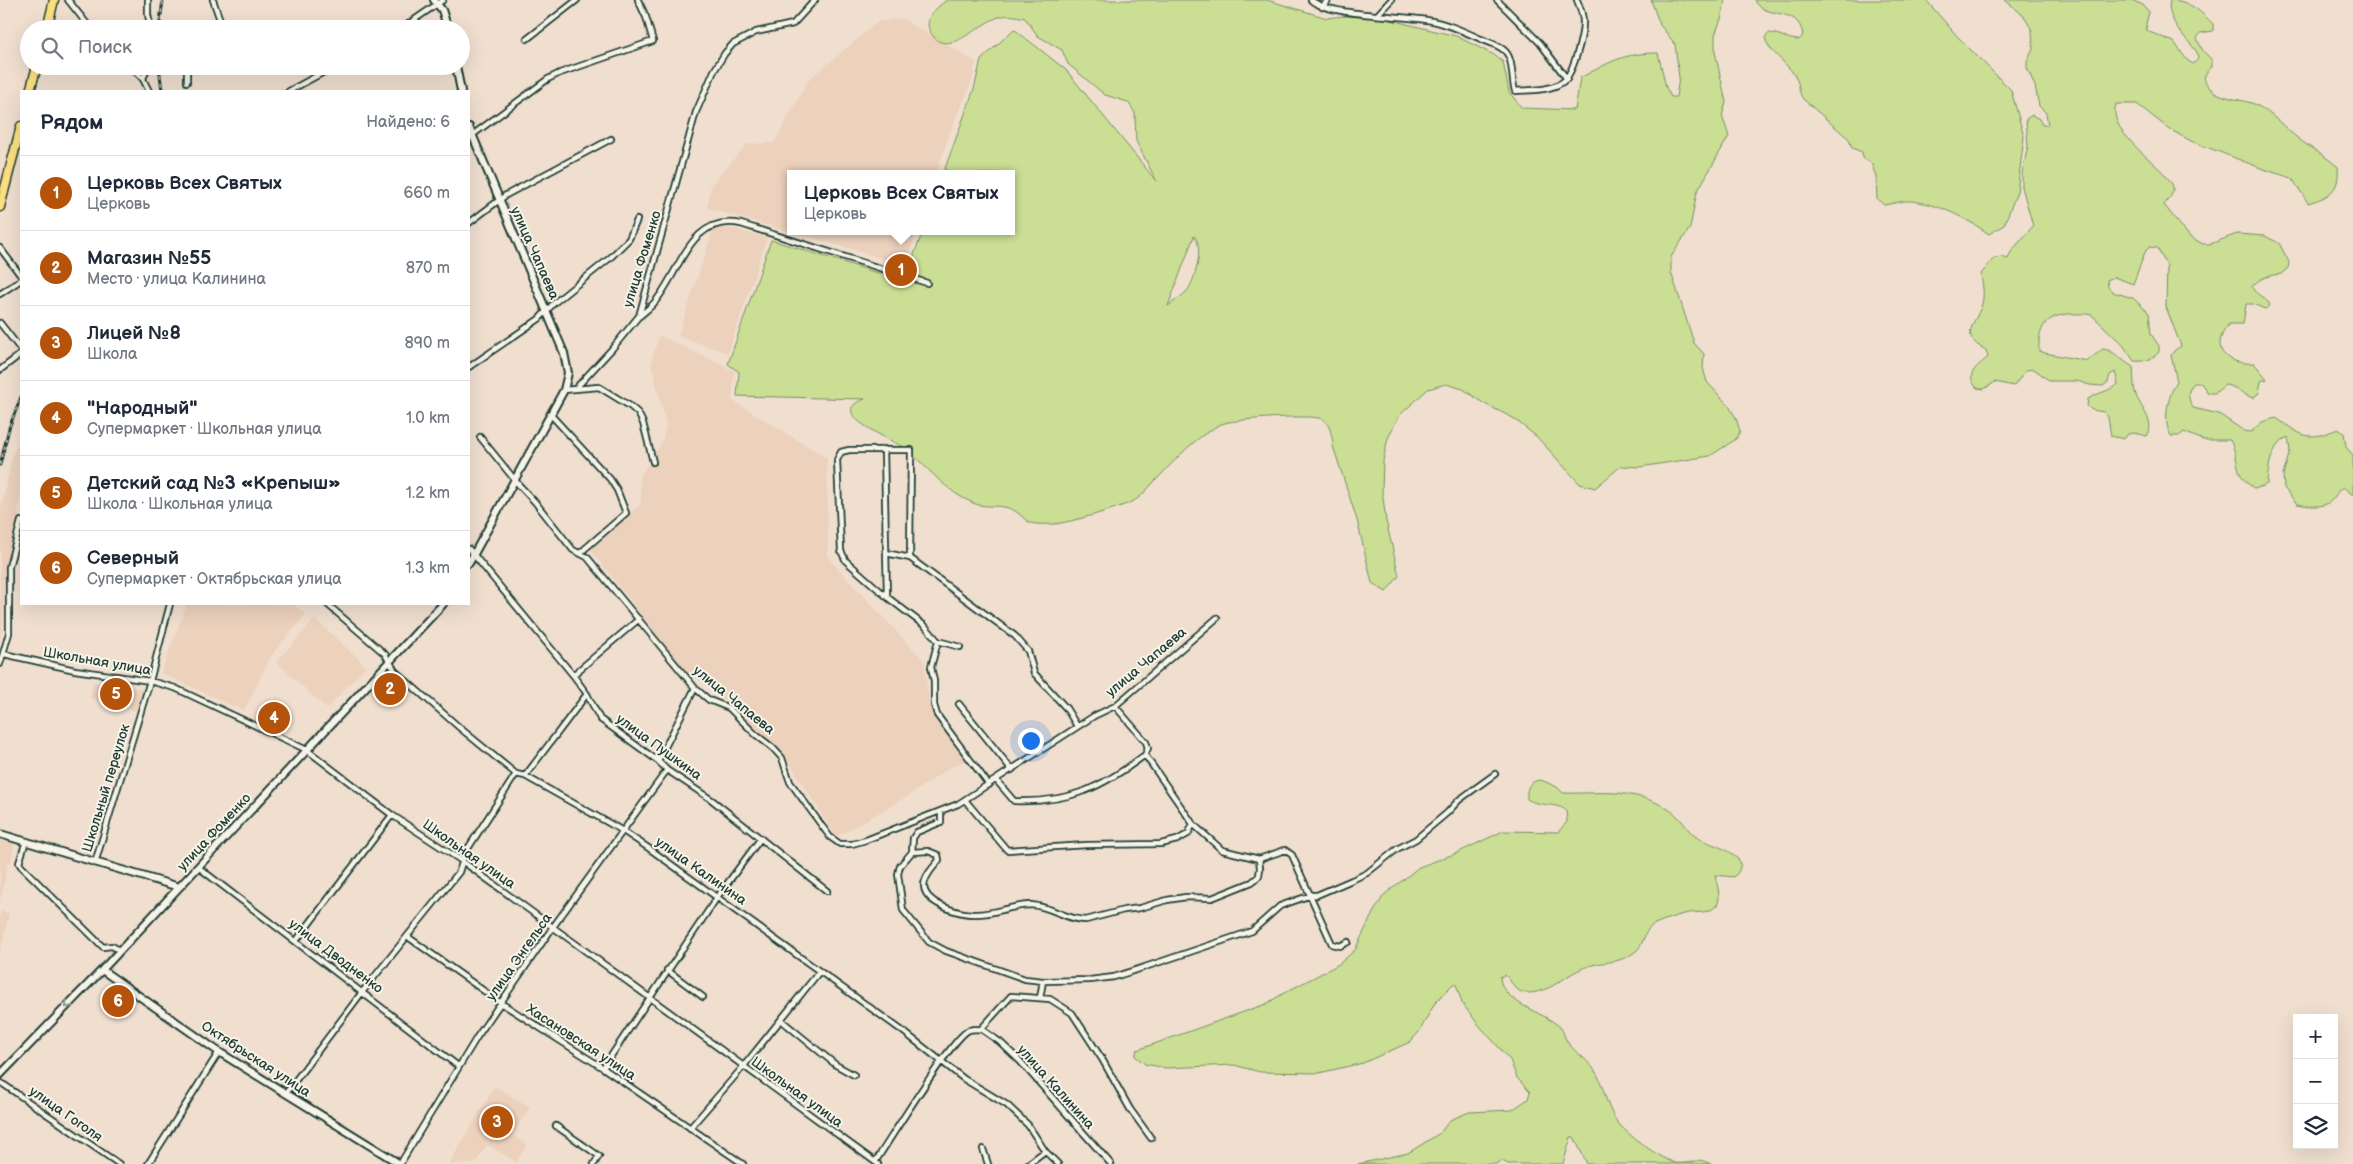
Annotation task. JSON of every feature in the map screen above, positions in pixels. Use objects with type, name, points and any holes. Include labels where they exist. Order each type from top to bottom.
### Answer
[{"type":"main road","points":[[49,20],[54,0]]},
{"type":"main road","points":[[438,2],[445,20]]},
{"type":"main road","points":[[30,90],[34,75]]},
{"type":"main road","points":[[458,75],[461,90]]},
{"type":"main road","points":[[0,207],[20,130]]},
{"type":"main road","name":"улица Чапаева","points":[[470,132],[567,362],[568,374],[564,390]]},
{"type":"main road","points":[[470,561],[564,390]]},
{"type":"main road","name":"улица Фоменко","points":[[0,1075],[102,970],[442,605]]},
{"type":"main road","points":[[0,834],[179,887]]},
{"type":"main road","name":"Октябрьская улица","points":[[102,970],[219,1052],[400,1164]]},
{"type":"street","points":[[68,0],[84,20]]},
{"type":"street","points":[[148,0],[149,20]]},
{"type":"street","points":[[214,0],[220,20]]},
{"type":"street","points":[[526,38],[576,0]]},
{"type":"street","points":[[471,136],[548,79],[653,41],[646,17],[638,0]]},
{"type":"street","name":"улица Фоменко","points":[[575,389],[639,316],[696,112],[714,70],[733,44],[756,32],[793,24],[815,0]]},
{"type":"street","points":[[1311,0],[1322,7],[1352,13],[1378,14],[1440,22],[1454,27],[1504,50],[1508,56],[1515,91],[1551,87],[1567,79],[1572,70],[1583,24],[1582,10],[1577,0]]},
{"type":"street","points":[[1322,7],[1328,0]]},
{"type":"street","points":[[1378,14],[1390,0]]},
{"type":"street","points":[[1498,0],[1540,44],[1567,79]]},
{"type":"street","points":[[413,20],[438,2]]},
{"type":"street","points":[[139,75],[148,90]]},
{"type":"street","points":[[143,79],[145,75]]},
{"type":"street","points":[[187,75],[187,82]]},
{"type":"street","points":[[291,90],[318,75]]},
{"type":"street","points":[[470,222],[499,200],[611,139]]},
{"type":"street","points":[[470,366],[539,319],[610,258],[629,239],[637,220]]},
{"type":"street","points":[[639,316],[655,303],[693,242],[712,225],[720,222],[741,224],[927,282]]},
{"type":"street","points":[[0,248],[20,275]]},
{"type":"street","points":[[0,294],[20,281]]},
{"type":"street","points":[[0,323],[20,349]]},
{"type":"street","points":[[0,370],[20,355]]},
{"type":"street","points":[[564,390],[599,387],[630,406],[638,413],[643,422],[652,462]]},
{"type":"street","points":[[550,414],[610,479],[617,490],[626,513],[580,552]]},
{"type":"street","name":"улица Чапаева","points":[[480,438],[514,480],[536,502],[573,550],[587,557],[695,688],[710,700],[729,708],[782,758],[790,782],[830,836],[840,844],[852,844],[866,840],[965,800],[1077,726],[1115,706],[1217,618]]},
{"type":"street","points":[[884,449],[887,597]]},
{"type":"street","points":[[910,558],[910,450],[849,450],[841,452],[837,460],[842,551],[846,561],[887,597],[925,626],[938,641],[960,647]]},
{"type":"street","points":[[0,664],[9,633],[9,567],[20,525]]},
{"type":"street","points":[[14,550],[20,552]]},
{"type":"street","name":"улица Пушкина","points":[[470,550],[573,675],[587,694],[600,718],[658,761],[667,770],[712,800],[826,890]]},
{"type":"street","points":[[886,552],[910,558],[1021,642],[1028,651],[1034,673],[1066,708],[1077,726]]},
{"type":"street","name":"Школьный переулок","points":[[95,863],[150,681],[170,605]]},
{"type":"street","name":"улица Калинина","points":[[328,605],[385,654],[395,671],[516,774],[525,776],[623,831],[718,896],[964,1079],[1007,1105],[1028,1125],[1045,1151],[1058,1164]]},
{"type":"street","points":[[573,675],[639,619]]},
{"type":"street","points":[[938,641],[931,667],[934,681],[934,705],[938,715],[988,785]]},
{"type":"street","name":"Школьная улица","points":[[4,654],[75,670],[150,681],[175,688],[307,750],[392,815],[462,861],[877,1163]]},
{"type":"street","points":[[658,761],[695,688]]},
{"type":"street","points":[[525,776],[587,694]]},
{"type":"street","points":[[959,704],[1012,770]]},
{"type":"street","points":[[996,780],[1014,801],[1041,801],[1064,798],[1100,784],[1145,755],[1148,748],[1146,742],[1115,706]]},
{"type":"street","points":[[1145,755],[1193,824],[1222,850],[1259,859],[1284,850],[1289,852],[1332,944],[1340,946],[1348,942]]},
{"type":"street","name":"улица Энгельса","points":[[400,1164],[458,1066],[553,927],[667,770]]},
{"type":"street","points":[[286,1094],[363,991],[459,872],[465,853],[516,774]]},
{"type":"street","points":[[941,811],[941,822],[917,832],[913,838],[912,852],[900,866],[898,874],[903,910],[929,942],[946,952],[1025,978],[1042,981],[1090,980],[1140,969],[1252,931],[1280,906],[1310,895],[1317,895],[1367,873],[1397,849],[1416,838],[1447,814],[1459,800],[1495,774]]},
{"type":"street","points":[[965,800],[1006,850],[1088,845],[1162,844],[1177,840],[1188,834],[1193,824]]},
{"type":"street","points":[[296,941],[392,815]]},
{"type":"street","points":[[603,1068],[718,896],[761,838]]},
{"type":"street","points":[[26,841],[19,863],[21,866],[103,947],[112,946],[120,950]]},
{"type":"street","points":[[912,852],[935,852],[938,855],[939,860],[926,877],[925,891],[931,899],[952,910],[972,915],[1030,905],[1046,907],[1073,920],[1086,920],[1186,897],[1212,898],[1252,882],[1259,876],[1259,859]]},
{"type":"street","name":"улица Дводненко","points":[[198,867],[363,991],[458,1066]]},
{"type":"street","name":"Хасановская улица","points":[[408,937],[501,1003],[603,1068],[743,1164]]},
{"type":"street","points":[[668,970],[703,997]]},
{"type":"street","points":[[690,1128],[743,1067],[819,972]]},
{"type":"street","points":[[1040,998],[1042,981]]},
{"type":"street","points":[[877,1163],[941,1061],[963,1035],[970,1030],[981,1029],[1011,996],[1050,999],[1072,1013],[1102,1059],[1130,1109],[1151,1138]]},
{"type":"street","points":[[781,1020],[836,1064],[854,1075]]},
{"type":"street","name":"улица Калинина","points":[[981,1029],[1000,1042],[1020,1061],[1111,1164]]},
{"type":"street","points":[[148,1164],[219,1052]]},
{"type":"street","name":"улица Гоголя","points":[[0,1082],[119,1164]]},
{"type":"street","points":[[556,1126],[599,1156],[594,1164]]},
{"type":"street","points":[[984,1149],[988,1164]]},
{"type":"street","points":[[1028,1164],[1045,1151]]},
{"type":"shaded area","points":[[901,18],[976,62],[972,81],[951,130],[937,170],[787,170],[787,231],[707,208],[711,185],[747,144],[774,143],[809,79],[878,22]]},
{"type":"shaded area","points":[[715,224],[767,238],[728,353],[678,336]]},
{"type":"shaded area","points":[[801,235],[916,235],[906,265]]},
{"type":"shaded area","points":[[659,335],[734,371],[732,400],[827,458],[828,558],[924,661],[931,714],[967,760],[950,767],[910,795],[836,837],[780,748],[751,726],[730,704],[680,665],[590,549],[641,504],[640,476],[662,442],[666,425],[651,363]]},
{"type":"shaded area","points":[[20,438],[20,500],[15,537],[5,567],[3,629],[0,638],[0,511],[13,454]]},
{"type":"shaded area","points":[[187,605],[294,605],[306,614],[271,656],[244,711],[161,673]]},
{"type":"shaded area","points":[[315,619],[366,666],[327,709],[276,662]]},
{"type":"shaded area","points":[[93,682],[143,689],[137,711],[90,698]]},
{"type":"shaded area","points":[[0,841],[14,843],[11,863],[8,861],[0,905]]},
{"type":"shaded area","points":[[0,911],[9,913],[0,954]]},
{"type":"shaded area","points":[[495,1086],[530,1107],[512,1136],[527,1145],[516,1162],[487,1145],[475,1164],[449,1164]]},
{"type":"green space","points":[[947,0],[1267,0],[1327,18],[1343,16],[1382,18],[1456,36],[1494,55],[1503,62],[1509,92],[1522,108],[1575,110],[1580,78],[1617,59],[1646,53],[1658,53],[1666,87],[1671,97],[1676,97],[1679,78],[1675,44],[1660,25],[1651,0],[1725,0],[1722,16],[1715,35],[1715,52],[1726,102],[1722,116],[1729,136],[1697,192],[1690,228],[1671,257],[1671,272],[1694,343],[1704,354],[1703,368],[1707,382],[1729,406],[1736,418],[1740,431],[1736,439],[1710,456],[1640,467],[1621,466],[1595,488],[1580,484],[1537,437],[1513,418],[1483,403],[1463,389],[1446,384],[1428,389],[1399,416],[1388,438],[1383,461],[1382,490],[1386,521],[1399,576],[1386,592],[1372,583],[1357,520],[1330,431],[1322,419],[1305,417],[1275,418],[1232,421],[1221,424],[1203,435],[1188,448],[1137,499],[1083,518],[1054,524],[1033,524],[1016,511],[1008,508],[982,506],[963,498],[938,479],[906,449],[866,427],[852,412],[854,405],[865,399],[737,396],[739,372],[728,364],[771,240],[904,281],[921,235],[1015,235],[1015,170],[944,170],[974,89],[981,60],[1014,29],[1066,70],[1157,182],[1136,141],[1135,113],[1128,102],[1105,95],[1068,64],[1062,50],[1038,36],[1025,18],[1002,16],[962,38],[944,43],[936,40],[928,25],[930,16]],"holes":[[[1194,236],[1198,247],[1198,261],[1192,283],[1185,293],[1168,306]]]},
{"type":"green space","points":[[1755,0],[1926,0],[1958,37],[2011,90],[2024,137],[2017,192],[2004,225],[1989,234],[1962,217],[1942,208],[1921,202],[1908,201],[1884,205],[1877,199],[1876,176],[1871,163],[1863,158],[1862,152],[1852,148],[1849,139],[1803,99],[1794,74],[1767,43],[1765,38],[1768,33],[1799,40],[1803,35],[1800,25],[1795,19],[1766,10],[1759,6]]},
{"type":"green space","points":[[2005,0],[2131,0],[2143,5],[2149,12],[2146,24],[2147,31],[2174,42],[2187,60],[2193,64],[2198,59],[2197,52],[2173,21],[2169,7],[2170,0],[2189,4],[2213,24],[2213,31],[2200,33],[2197,39],[2203,51],[2212,60],[2212,67],[2205,76],[2206,83],[2210,88],[2221,95],[2261,107],[2300,140],[2338,167],[2337,182],[2332,192],[2308,203],[2292,178],[2191,141],[2169,129],[2137,104],[2116,104],[2115,116],[2120,128],[2140,151],[2170,180],[2173,191],[2164,205],[2190,237],[2203,244],[2210,244],[2237,234],[2265,236],[2279,243],[2289,262],[2288,269],[2282,274],[2266,277],[2252,287],[2270,305],[2265,309],[2253,304],[2246,304],[2243,324],[2229,324],[2220,341],[2224,354],[2236,361],[2254,363],[2267,379],[2261,381],[2259,393],[2253,398],[2233,387],[2225,385],[2215,393],[2208,393],[2201,383],[2194,383],[2189,395],[2193,408],[2219,414],[2244,431],[2251,432],[2262,422],[2276,418],[2305,435],[2318,435],[2338,429],[2344,433],[2346,447],[2353,455],[2353,495],[2343,487],[2332,500],[2323,505],[2297,504],[2284,488],[2283,475],[2290,451],[2288,437],[2282,440],[2274,451],[2268,471],[2267,484],[2255,489],[2243,478],[2230,440],[2203,440],[2184,432],[2179,436],[2171,436],[2168,430],[2167,409],[2177,381],[2171,355],[2181,346],[2166,307],[2167,266],[2157,248],[2149,247],[2145,252],[2133,284],[2114,277],[2107,280],[2108,287],[2113,292],[2133,298],[2149,313],[2151,334],[2159,346],[2159,352],[2154,357],[2148,360],[2134,361],[2123,345],[2092,315],[2086,314],[2069,314],[2054,317],[2042,330],[2039,343],[2039,351],[2087,361],[2103,349],[2107,350],[2133,367],[2135,392],[2149,421],[2150,426],[2147,436],[2134,433],[2128,434],[2124,439],[2111,436],[2108,417],[2104,412],[2092,410],[2087,406],[2088,399],[2118,384],[2115,372],[2110,375],[2108,382],[2103,386],[2077,381],[2050,381],[2034,369],[2026,370],[2014,386],[1995,382],[1984,389],[1977,388],[1973,383],[1972,375],[1974,371],[1988,357],[1986,350],[1977,344],[1970,333],[1983,298],[1981,274],[1994,258],[2002,257],[2008,259],[2011,252],[2033,226],[2022,187],[2022,173],[2028,146],[2026,119],[2032,115],[2039,119],[2042,125],[2048,125],[2046,113],[2039,106],[2035,86],[2027,68],[2027,62],[2033,49],[2032,30],[2023,15]]},
{"type":"green space","points":[[1541,780],[1557,787],[1563,793],[1618,793],[1653,801],[1676,815],[1695,836],[1728,851],[1740,862],[1740,869],[1734,877],[1715,875],[1719,898],[1714,908],[1670,918],[1651,926],[1639,948],[1624,958],[1578,970],[1551,987],[1536,992],[1523,993],[1505,975],[1500,977],[1502,986],[1515,1000],[1553,1021],[1560,1027],[1568,1043],[1594,1070],[1611,1112],[1618,1123],[1632,1137],[1650,1150],[1675,1163],[1701,1160],[1711,1164],[1587,1164],[1574,1137],[1571,1137],[1563,1164],[1508,1164],[1502,1161],[1495,1164],[1358,1164],[1408,1153],[1440,1133],[1450,1120],[1469,1112],[1512,1110],[1528,1099],[1530,1092],[1517,1078],[1510,1060],[1462,1003],[1456,984],[1453,984],[1435,1003],[1419,1032],[1410,1042],[1363,1063],[1319,1073],[1260,1072],[1234,1065],[1166,1068],[1145,1064],[1135,1056],[1137,1050],[1266,1004],[1339,964],[1355,950],[1384,895],[1419,867],[1457,853],[1503,831],[1558,832],[1567,822],[1566,810],[1527,799],[1529,786]]},
{"type":"railway","points":[[160,20],[163,0]]},
{"type":"railway","points":[[160,75],[162,90]]},
{"type":"railway","points":[[0,465],[9,428],[20,400]]},
{"type":"place","name":"Церковь Всех Святых","points":[[901,270]]},
{"type":"place","name":"Магазин №55","points":[[390,689]]},
{"type":"place","name":"Детский сад №3 «Крепыш»","points":[[116,694]]},
{"type":"place","name":"\"Народный\"","points":[[274,718]]},
{"type":"place","name":"Северный","points":[[118,1001]]},
{"type":"place","name":"Лицей №8","points":[[497,1122]]}]
